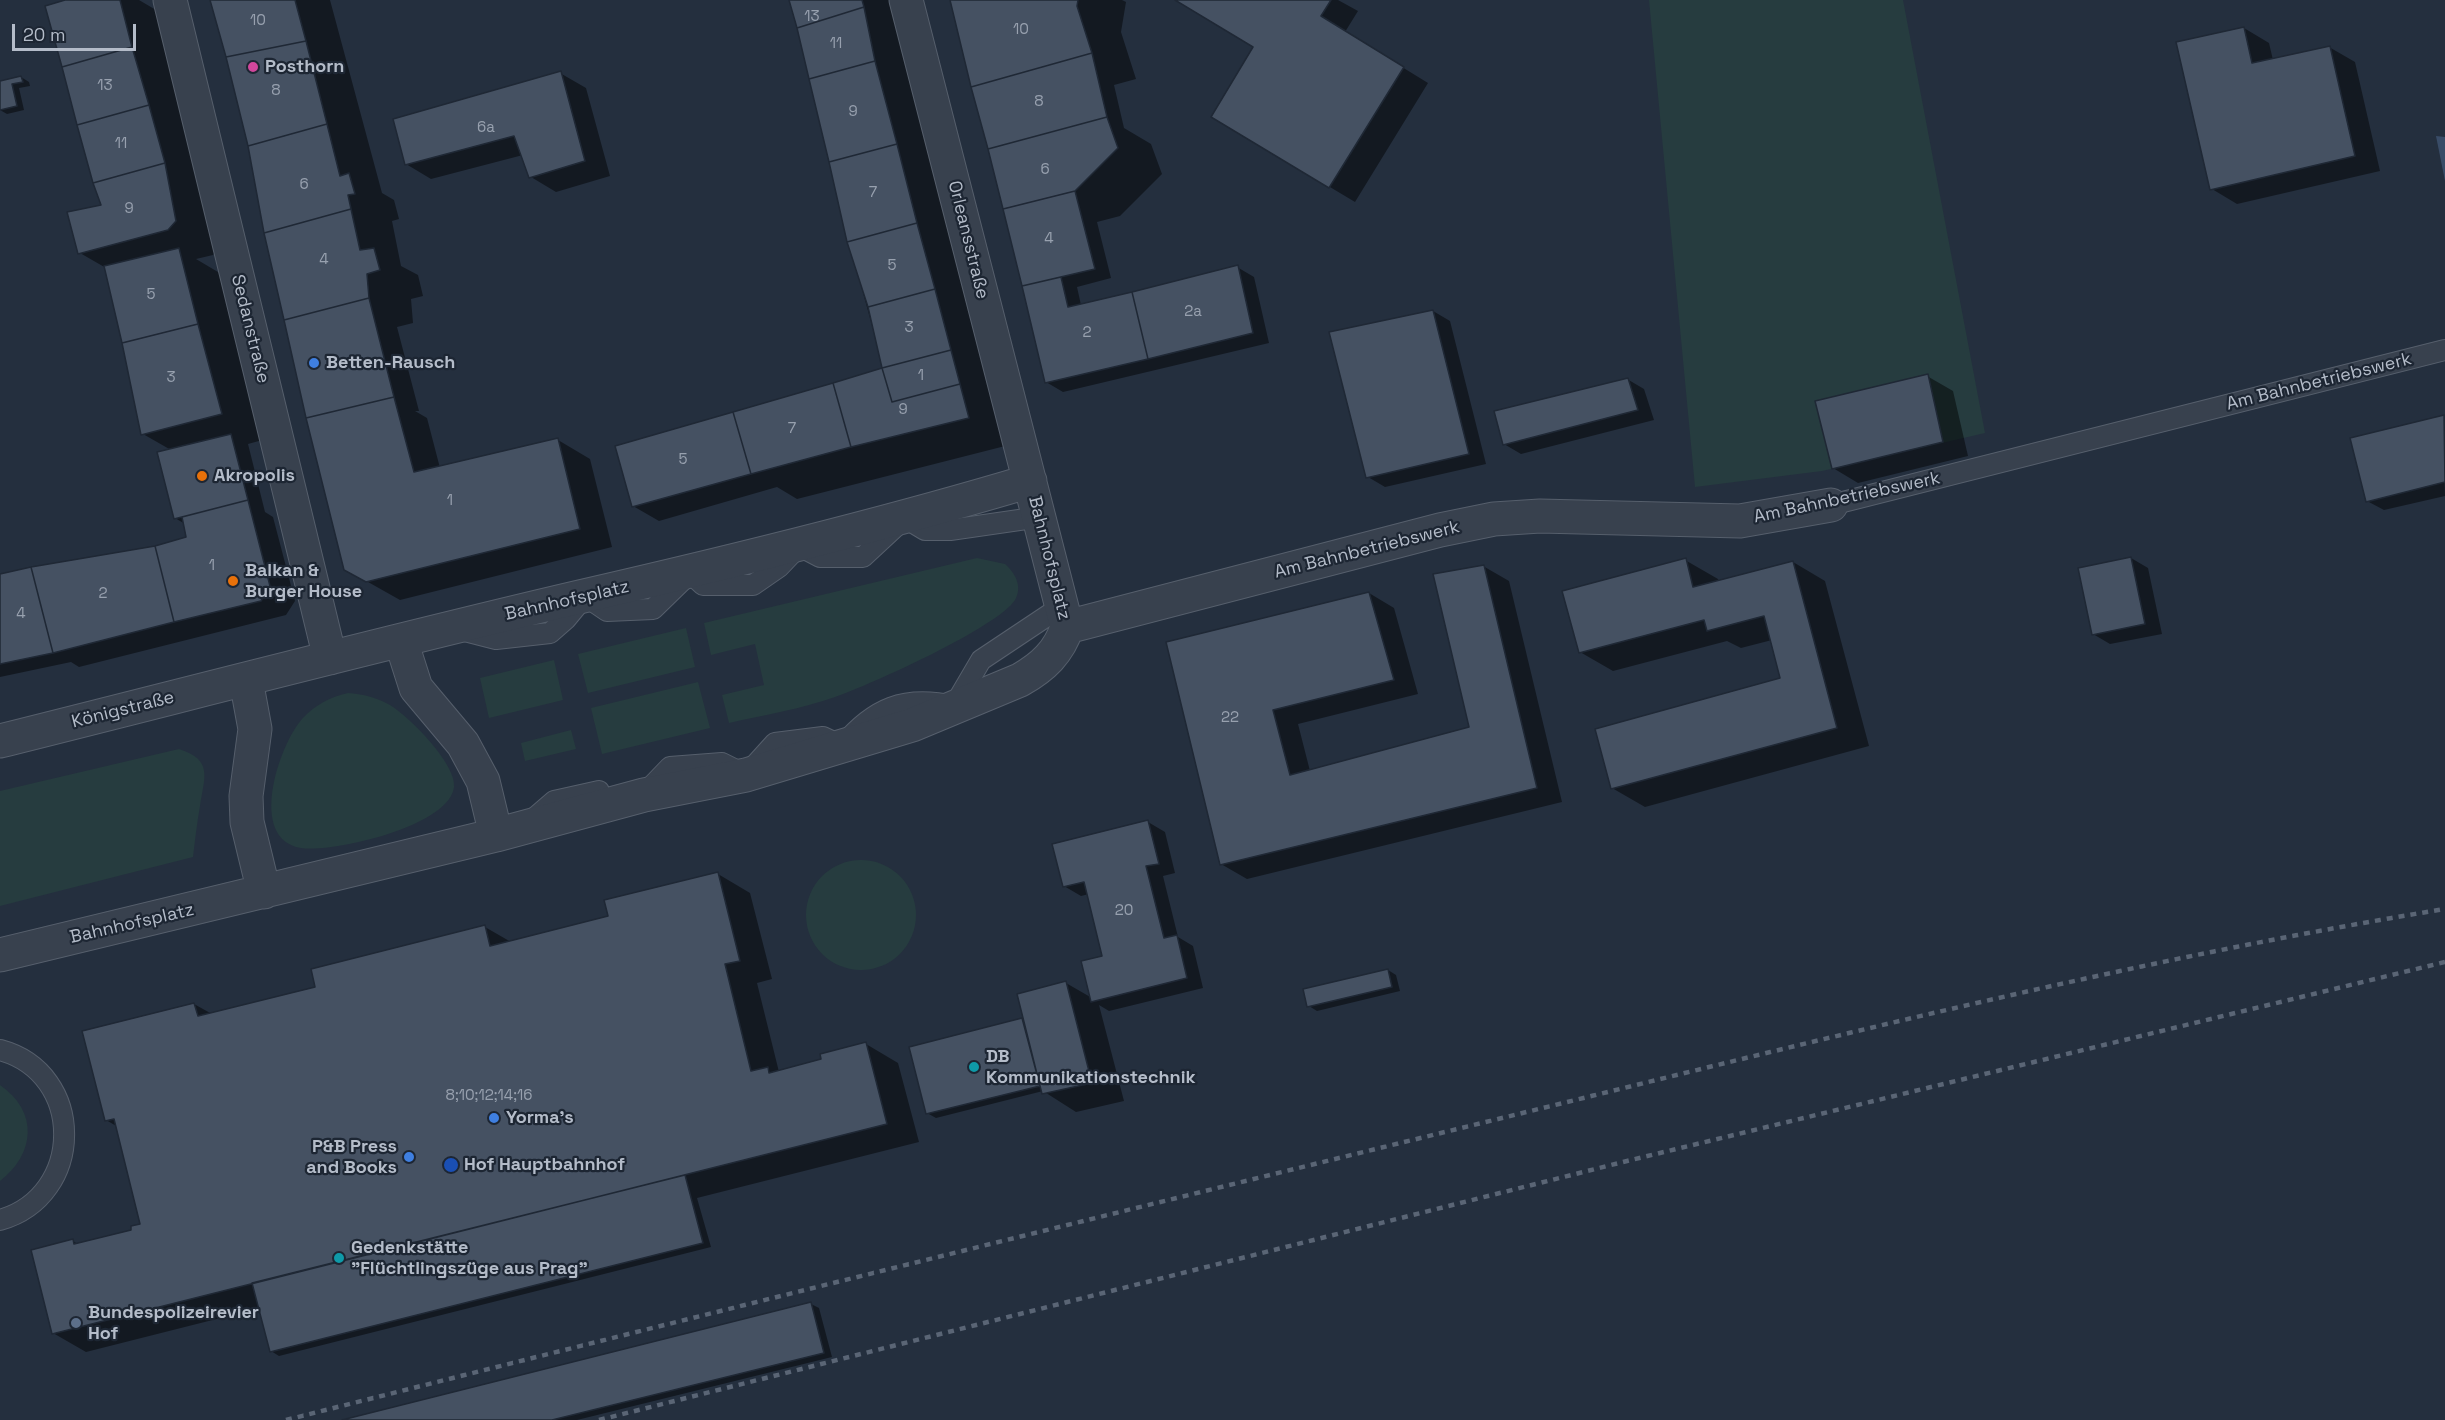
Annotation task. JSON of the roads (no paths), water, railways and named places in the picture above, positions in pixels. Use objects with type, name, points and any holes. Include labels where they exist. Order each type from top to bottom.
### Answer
[{"type":"street","name":"Sedanstraße","points":[[170,0],[330,658]]},
{"type":"street","name":"Orleansstraße","points":[[906,0],[1030,481]]},
{"type":"street","name":"Bahnhofsplatz","points":[[0,955],[264,892],[644,795],[746,774],[912,725],[1036,671],[1052,657],[1062,642],[1064,617],[1030,481],[799,546],[585,596],[246,680]]},
{"type":"street","name":"Am Bahnbetriebswerk","points":[[1064,617],[1494,519],[1585,516],[1693,522],[1740,521],[1831,505]]},
{"type":"street","points":[[401,641],[416,688],[463,744],[509,831]]},
{"type":"street","points":[[246,680],[255,729],[246,796],[247,822],[264,892]]},
{"type":"street","name":"Königstraße","points":[[0,741],[246,680]]},
{"type":"lane","name":"Am Bahnbetriebswerk","points":[[1831,505],[2445,350]]},
{"type":"lane","points":[[905,518],[925,530],[933,530],[1040,517]]},
{"type":"lane","points":[[0,1050],[30,1064],[46,1080],[61,1111],[64,1146],[58,1168],[47,1189],[31,1206],[0,1220]]},
{"type":"water","points":[[2436,136],[2445,137],[2445,181]]},
{"type":"railway","points":[[286,1420],[1852,1032],[2207,953],[2445,909]]},
{"type":"railway","points":[[599,1420],[1627,1161],[2445,962]]},
{"type":"place","name":"Posthorn","points":[[253,67]]},
{"type":"place","name":"Betten-Rausch","points":[[314,363]]},
{"type":"place","name":"Akropolis","points":[[202,476]]},
{"type":"place","name":"Balkan & Burger House","points":[[233,581]]},
{"type":"place","name":"DB Kommunikationstechnik","points":[[974,1067]]},
{"type":"place","name":"Yorma's","points":[[494,1118]]},
{"type":"place","name":"P&B Press and Books","points":[[409,1157]]},
{"type":"place","name":"Hof Hauptbahnhof","points":[[451,1165]]},
{"type":"place","name":"Gedenkstätte \"Flüchtlingszüge aus Prag\"","points":[[339,1258]]},
{"type":"place","name":"Bundespolizeirevier Hof","points":[[76,1323]]}]
